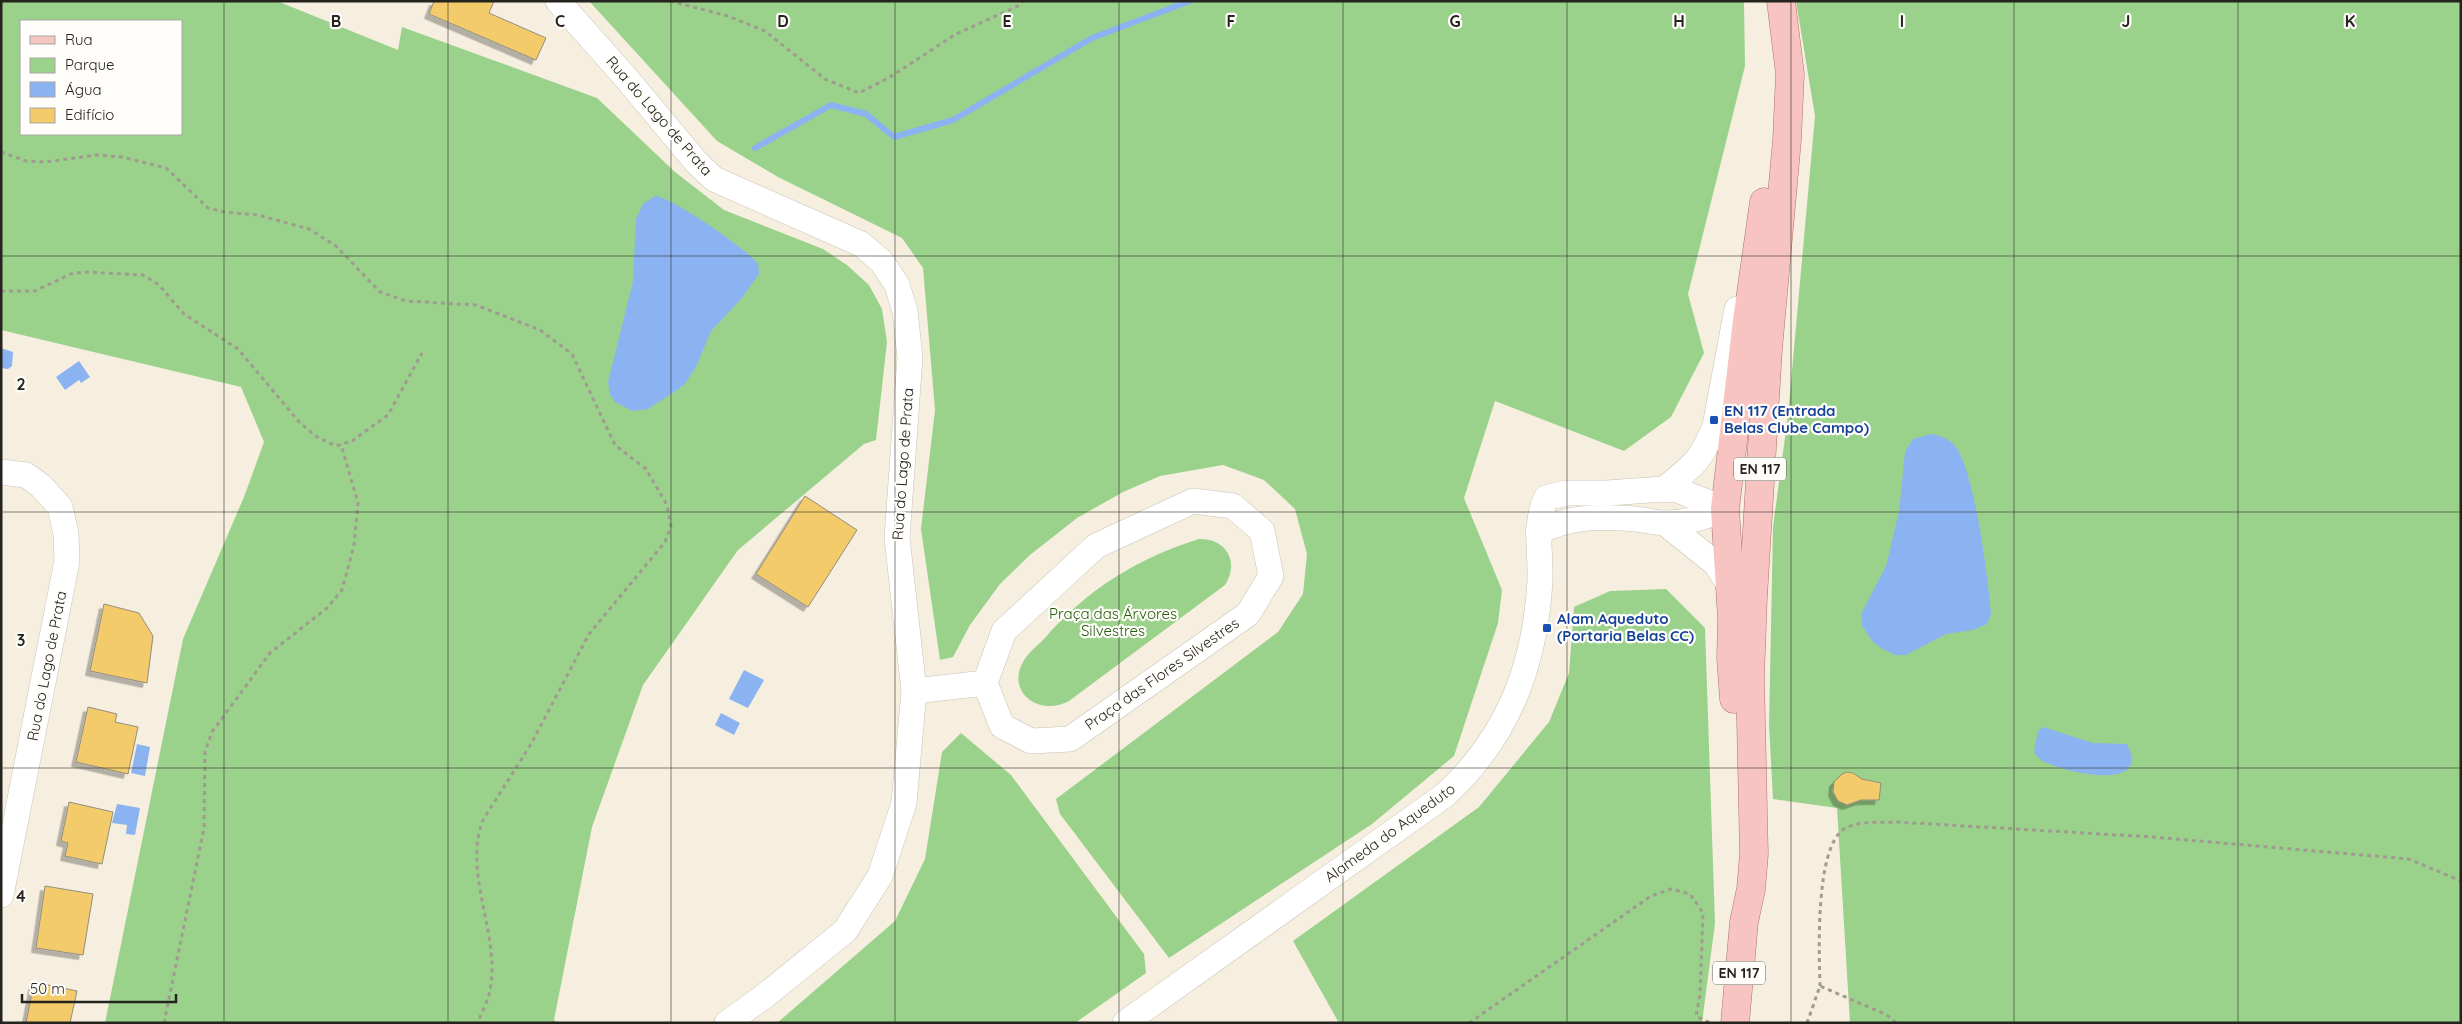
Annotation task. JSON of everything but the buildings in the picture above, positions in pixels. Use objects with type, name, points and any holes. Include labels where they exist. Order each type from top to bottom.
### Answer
[{"type":"main road","name":"EN 117","points":[[1744,922],[1737,832],[1735,720],[1731,658],[1732,619],[1728,583],[1725,509],[1780,85],[1782,9]]},
{"type":"main road","name":"EN 117","points":[[1735,1023],[1744,922],[1751,890],[1754,854],[1750,677],[1760,465],[1787,140],[1790,74],[1782,9]]},
{"type":"main road","points":[[1750,677],[1743,610],[1740,544],[1725,509],[1760,465]]},
{"type":"street","name":"Rua do Lago de Prata","points":[[558,1],[627,79],[697,163],[714,178],[861,244],[882,262],[897,285],[905,311],[910,357],[897,538],[914,691],[904,803],[880,876],[845,931],[762,998],[727,1023]]},
{"type":"street","points":[[1664,489],[1691,468],[1703,454],[1716,426],[1738,303],[1749,262],[1758,244]]},
{"type":"street","name":"Rua do Lago de Prata","points":[[1,472],[26,475],[41,486],[60,507],[66,534],[67,561],[1,895]]},
{"type":"street","name":"Alameda do Aqueduto","points":[[1125,1023],[1445,796],[1469,774],[1512,707],[1531,650],[1539,597],[1538,532],[1541,510],[1546,498],[1566,493],[1607,493],[1664,489],[1677,490],[1725,509]]},
{"type":"street","name":"Praça das Flores Silvestres","points":[[1193,501],[1233,506],[1262,531],[1271,576],[1248,614],[1070,739],[1032,741],[1002,726],[985,683],[1004,631],[1096,546],[1193,501]]},
{"type":"street","points":[[1538,532],[1558,522],[1580,518],[1610,517],[1666,523],[1702,518],[1725,509]]},
{"type":"street","points":[[1666,523],[1716,564],[1728,583]]},
{"type":"street","points":[[914,691],[985,683]]},
{"type":"path","points":[[670,1],[728,16],[765,31],[824,79],[859,93],[890,77],[956,34],[1020,5],[1022,1]]},
{"type":"path","points":[[1,152],[26,161],[46,162],[96,154],[122,157],[166,168],[208,208],[224,212],[258,214],[309,229],[336,246],[380,292],[406,301],[476,305],[540,330],[572,354],[615,445],[646,469],[667,505],[671,527],[665,542],[590,634],[531,744],[483,820],[478,832],[476,852],[492,970],[491,984],[477,1023]]},
{"type":"path","points":[[1,291],[35,291],[73,274],[87,272],[143,275],[159,285],[184,314],[238,349],[306,428],[316,437],[336,446],[352,441],[388,415],[422,353]]},
{"type":"path","points":[[164,1023],[204,828],[204,752],[210,739],[270,652],[327,608],[342,590],[354,545],[358,502],[341,444]]},
{"type":"path","points":[[1807,1023],[1820,986],[1819,922],[1829,848],[1837,836],[1855,824],[1897,822],[2152,837],[2409,859],[2461,882]]},
{"type":"path","points":[[1470,1023],[1651,896],[1671,889],[1690,894],[1703,913],[1700,995],[1696,1016],[1710,1023]]},
{"type":"path","points":[[1820,986],[1887,1015],[1896,1023]]},
{"type":"green space","points":[[1,1],[277,1],[398,50],[402,27],[597,98],[675,172],[724,210],[823,249],[847,265],[869,285],[882,309],[887,342],[876,440],[864,444],[738,550],[643,685],[592,827],[554,1020],[557,1023],[105,1023],[183,639],[244,497],[264,442],[241,387],[1,330]]},
{"type":"green space","points":[[589,1],[1744,1],[1745,66],[1688,294],[1704,353],[1671,417],[1624,451],[1495,401],[1464,498],[1502,590],[1498,623],[1454,756],[1372,824],[1169,958],[1060,814],[1056,799],[1278,632],[1303,594],[1307,554],[1295,509],[1264,480],[1223,465],[1160,476],[1123,492],[1077,518],[1030,555],[1000,584],[970,625],[953,657],[940,660],[921,529],[935,410],[923,268],[902,238],[778,177],[717,141]]},
{"type":"green space","points":[[1796,1],[2461,1],[2461,1023],[1850,1023],[1837,808],[1773,799],[1769,725],[1773,527],[1788,415],[1815,116]]},
{"type":"green space","name":"Praça das Árvores Silvestres","points":[[1199,539],[1217,543],[1228,553],[1231,568],[1225,585],[1069,701],[1047,706],[1037,704],[1028,699],[1022,692],[1019,683],[1019,673],[1023,662],[1077,605],[1134,566]]},
{"type":"green space","points":[[1666,589],[1705,628],[1715,923],[1702,1023],[1339,1023],[1293,941],[1479,807],[1549,722],[1569,673],[1574,607],[1610,591]]},
{"type":"green space","points":[[961,733],[1011,775],[1144,954],[1146,973],[1075,1023],[777,1023],[895,921],[925,859],[942,752]]},
{"type":"water","points":[[655,196],[676,204],[708,224],[739,247],[757,263],[759,274],[741,299],[711,331],[696,367],[684,385],[648,409],[632,411],[615,402],[610,395],[608,382],[633,281],[636,219],[643,204]]},
{"type":"water","points":[[1,348],[13,352],[12,366],[8,369],[1,368]]},
{"type":"water","points":[[79,361],[90,377],[81,383],[79,380],[65,390],[56,377]]},
{"type":"water","points":[[1931,434],[1950,441],[1955,446],[1969,478],[1979,526],[1991,614],[1987,624],[1973,630],[1946,634],[1906,655],[1895,655],[1873,642],[1862,626],[1861,614],[1886,566],[1899,512],[1905,452],[1913,439]]},
{"type":"water","points":[[744,670],[764,680],[748,708],[729,699]]},
{"type":"water","points":[[721,713],[740,723],[734,735],[715,725]]},
{"type":"water","points":[[2043,727],[2093,743],[2127,744],[2132,760],[2127,769],[2116,774],[2101,775],[2067,770],[2052,765],[2041,760],[2034,752],[2038,731]]},
{"type":"water","points":[[137,744],[150,747],[145,776],[131,773]]},
{"type":"water","points":[[117,804],[140,808],[135,835],[126,834],[127,825],[112,823]]},
{"type":"waterway","points":[[755,148],[831,105],[866,114],[894,137],[953,120],[1092,38],[1190,1]]},
{"type":"place","name":"EN 117 (Entrada Belas Clube Campo)","points":[[1714,420]]},
{"type":"place","name":"Alam Aqueduto (Portaria Belas CC)","points":[[1547,628]]}]
